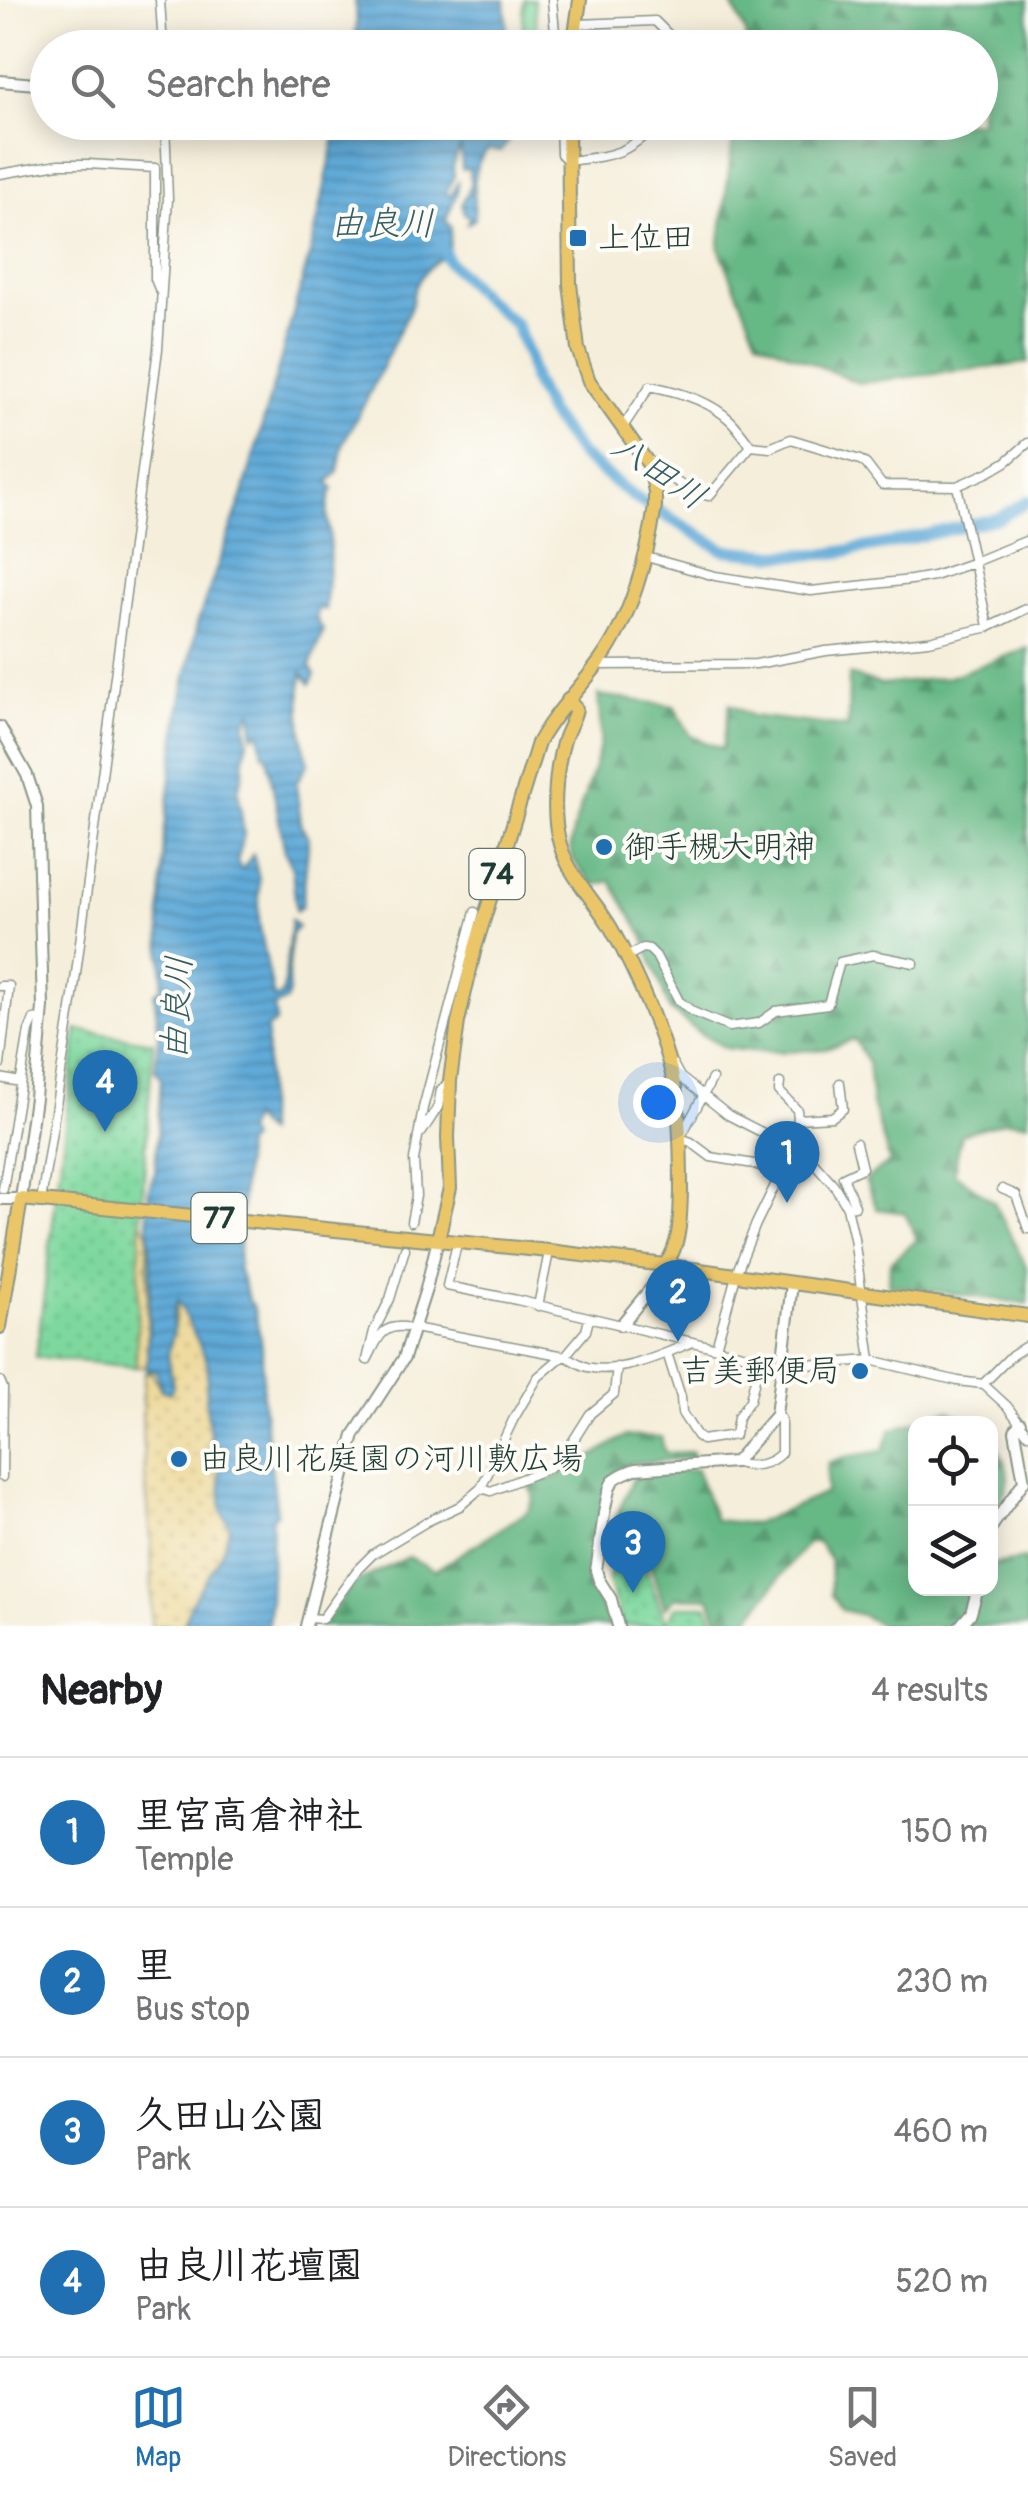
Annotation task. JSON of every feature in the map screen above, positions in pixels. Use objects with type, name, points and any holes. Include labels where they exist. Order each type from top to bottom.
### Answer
[{"type":"main road","points":[[577,30],[580,0]]},
{"type":"main road","points":[[568,140],[570,284],[578,349],[589,382],[648,462]]},
{"type":"main road","name":"74","points":[[438,1239],[450,1188],[450,1081],[458,1022],[475,948],[538,743],[550,720],[598,665],[630,605],[655,506],[648,462]]},
{"type":"main road","name":"74","points":[[568,700],[576,709],[558,768],[558,836],[568,866],[611,928],[639,984],[666,1054],[677,1100],[681,1190],[678,1242],[664,1265]]},
{"type":"main road","name":"77","points":[[21,1199],[45,1198],[438,1239]]},
{"type":"main road","points":[[0,1327],[21,1199]]},
{"type":"main road","points":[[438,1239],[664,1265],[1028,1316]]},
{"type":"street","points":[[160,0],[162,30]]},
{"type":"street","points":[[552,0],[555,30]]},
{"type":"street","points":[[578,24],[655,20],[664,30]]},
{"type":"street","points":[[0,81],[30,84]]},
{"type":"street","points":[[45,1198],[158,349],[168,199],[166,140]]},
{"type":"street","points":[[561,140],[562,154],[568,161],[620,153],[641,140]]},
{"type":"street","points":[[0,174],[59,164],[155,168],[155,279],[162,295]]},
{"type":"street","points":[[623,427],[650,386],[672,390],[722,414],[752,446],[770,448],[790,439],[860,460],[882,485],[958,486],[1006,462],[1028,444]]},
{"type":"street","points":[[648,462],[673,481],[710,496],[752,446]]},
{"type":"street","points":[[958,486],[988,626]]},
{"type":"street","points":[[644,556],[715,576],[811,591],[934,576],[1028,540]]},
{"type":"street","points":[[598,665],[756,664],[826,651],[930,642],[988,626],[1028,608]]},
{"type":"street","points":[[2,735],[27,775],[36,806],[44,990],[36,1098],[21,1199],[2,1194],[34,1019]]},
{"type":"street","points":[[411,1222],[416,1196],[414,1160],[423,1108],[475,912]]},
{"type":"street","points":[[626,957],[649,949],[678,1001],[693,1012],[729,1026],[759,1024],[776,1011],[828,1004],[840,962],[873,955],[914,964]]},
{"type":"street","points":[[0,986],[9,986],[0,1064]]},
{"type":"street","points":[[666,1054],[680,1077],[703,1096],[728,1115],[808,1156],[834,1184],[847,1207],[854,1238],[871,1360]]},
{"type":"street","points":[[0,1078],[20,1082]]},
{"type":"street","points":[[712,1078],[680,1138],[712,1157],[754,1164],[780,1176]]},
{"type":"street","points":[[418,1138],[438,1107],[441,1090],[450,1081]]},
{"type":"street","points":[[716,1347],[737,1276],[756,1224],[780,1176],[798,1120],[797,1110],[778,1091],[780,1083]]},
{"type":"street","points":[[798,1120],[832,1117],[843,1109],[840,1083]]},
{"type":"street","points":[[847,1207],[855,1206],[843,1177],[862,1168],[856,1143]]},
{"type":"street","points":[[1002,1189],[1016,1195],[1028,1229]]},
{"type":"street","points":[[438,1239],[404,1358],[354,1435],[307,1622],[322,1619],[372,1554],[460,1506],[482,1488],[538,1377],[566,1356],[586,1331],[589,1319]]},
{"type":"street","points":[[456,1248],[447,1286],[792,1366],[871,1360],[983,1384],[1007,1406],[1028,1434]]},
{"type":"street","points":[[404,1327],[392,1325],[384,1330],[366,1360],[406,1249]]},
{"type":"street","points":[[538,1306],[549,1251]]},
{"type":"street","points":[[621,1325],[656,1282],[664,1265]]},
{"type":"street","points":[[735,1462],[776,1415],[792,1284]]},
{"type":"street","points":[[419,1329],[566,1356],[594,1369],[618,1367],[694,1342]]},
{"type":"street","points":[[983,1384],[1028,1344]]},
{"type":"street","points":[[667,1353],[682,1413],[702,1440],[735,1435],[738,1418],[750,1400],[760,1358]]},
{"type":"street","points":[[482,1488],[492,1490],[561,1460],[590,1414],[614,1394],[618,1367]]},
{"type":"street","points":[[0,1381],[2,1477]]},
{"type":"street","points":[[618,1626],[596,1570],[612,1482],[635,1469],[735,1462],[769,1464],[781,1453],[781,1418],[776,1415]]},
{"type":"street","points":[[998,1518],[1024,1481],[1015,1431],[1020,1422]]},
{"type":"street","points":[[960,1626],[971,1614],[976,1596]]},
{"type":"green space","points":[[524,0],[534,0],[537,30],[522,30]]},
{"type":"green space","points":[[730,0],[1028,0],[1028,363],[858,383],[757,339],[719,248],[733,140],[998,140],[998,30],[745,30]]},
{"type":"green space","points":[[1028,648],[1028,1123],[1006,1121],[961,1134],[954,1173],[994,1202],[1027,1268],[1028,1304],[889,1285],[890,1262],[917,1240],[905,1213],[877,1209],[865,1180],[890,1162],[872,1104],[868,1063],[854,1039],[826,1049],[752,1051],[725,1048],[699,1033],[670,1010],[642,934],[611,881],[595,885],[575,862],[571,844],[600,744],[598,695],[674,706],[691,736],[722,749],[730,704],[752,716],[848,727],[849,675],[882,685],[949,677]]},
{"type":"green space","points":[[77,1030],[153,1042],[136,1367],[36,1357]]},
{"type":"green space","points":[[949,1410],[958,1416],[932,1416]]},
{"type":"green space","points":[[908,1424],[908,1596],[998,1596],[998,1563],[1026,1559],[1028,1626],[883,1626],[842,1610],[831,1595],[830,1559],[818,1542],[808,1543],[742,1626],[720,1626],[710,1598],[676,1597],[665,1608],[645,1551],[608,1555],[616,1517],[634,1476],[696,1469],[715,1520],[754,1524],[826,1493],[828,1463],[883,1451],[891,1430]]},
{"type":"green space","points":[[625,1436],[661,1437],[665,1453],[692,1452],[693,1458],[628,1464],[615,1473],[597,1532],[590,1577],[609,1624],[321,1626],[354,1583],[409,1557],[435,1570],[527,1512],[534,1498],[530,1487],[574,1468]]},
{"type":"green space","points":[[998,1450],[1005,1461],[1008,1480],[998,1506]]},
{"type":"green space","points":[[641,1555],[666,1623],[676,1606],[708,1606],[714,1626],[605,1626],[622,1622],[608,1581],[615,1558]]},
{"type":"sand","points":[[141,1221],[148,1233],[147,1367],[136,1367]]},
{"type":"sand","name":"由良川花庭園の河川敷広場","points":[[178,1299],[208,1363],[206,1403],[212,1449],[219,1468],[222,1511],[230,1527],[220,1555],[189,1608],[184,1626],[151,1626],[152,1550],[143,1393],[145,1372],[152,1373],[161,1390],[173,1386],[168,1355]]},
{"type":"water","points":[[355,0],[505,0],[507,30],[356,30]]},
{"type":"water","name":"由良川","points":[[334,140],[508,140],[501,151],[488,149],[478,164],[474,182],[475,219],[467,224],[469,217],[462,204],[471,185],[469,169],[462,169],[461,146],[446,192],[450,197],[458,182],[446,221],[451,227],[449,254],[418,281],[412,304],[343,443],[338,472],[328,482],[333,488],[328,510],[328,577],[325,610],[318,608],[316,617],[323,631],[310,666],[315,675],[310,684],[302,673],[301,684],[302,730],[308,763],[296,784],[301,826],[309,838],[302,906],[296,911],[292,867],[285,852],[267,756],[263,754],[260,736],[256,732],[253,736],[252,709],[246,723],[248,742],[238,790],[244,834],[237,862],[242,870],[253,854],[259,878],[259,922],[274,999],[281,996],[284,986],[291,920],[298,927],[291,934],[289,992],[286,1001],[274,1007],[276,1022],[267,1028],[266,1133],[251,1118],[246,1132],[250,1140],[245,1145],[238,1268],[253,1305],[262,1345],[263,1402],[277,1513],[272,1517],[268,1626],[184,1626],[193,1600],[222,1552],[230,1527],[222,1511],[219,1468],[212,1449],[206,1403],[208,1363],[178,1300],[168,1355],[173,1386],[170,1393],[161,1390],[156,1370],[147,1370],[151,1267],[148,1194],[155,1173],[161,1078],[155,1070],[159,1032],[154,994],[161,988],[163,976],[160,926],[164,835],[179,711],[197,624],[243,494],[313,242]]},
{"type":"waterway","name":"八田川","points":[[440,240],[448,261],[516,325],[533,380],[549,413],[582,456],[631,495],[724,550],[776,555],[829,554],[999,518],[1028,501]]},
{"type":"place","name":"上位田","points":[[578,238]]},
{"type":"place","name":"御手槻大明神","points":[[604,847]]},
{"type":"place","name":"由良川花壇園","points":[[105,1132]]},
{"type":"place","name":"里宮高倉神社","points":[[787,1203]]},
{"type":"place","name":"里","points":[[678,1342]]},
{"type":"place","name":"吉美郵便局","points":[[860,1371]]},
{"type":"place","name":"由良川花庭園の河川敷広場","points":[[179,1459]]},
{"type":"place","name":"久田山公園","points":[[633,1593]]}]
